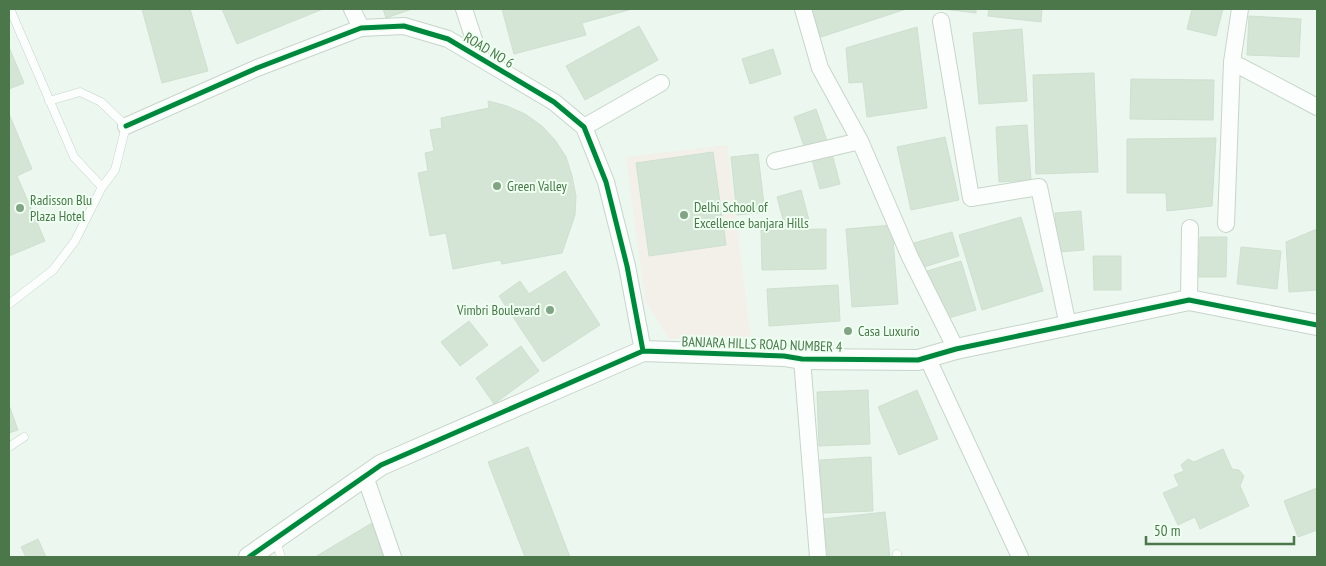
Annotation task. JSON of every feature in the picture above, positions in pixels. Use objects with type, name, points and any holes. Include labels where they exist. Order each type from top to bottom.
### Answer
[{"type":"street","points":[[352,9],[361,28]]},
{"type":"street","points":[[464,9],[480,58]]},
{"type":"street","points":[[803,9],[820,68],[860,141],[910,256],[956,349]]},
{"type":"street","points":[[1226,224],[1232,62],[1240,9]]},
{"type":"street","points":[[941,21],[971,198],[1039,187],[1068,326]]},
{"type":"street","name":"ROAD NO 6","points":[[126,126],[257,68],[361,28],[404,26],[448,39],[554,102],[584,127],[606,182],[627,266],[643,352]]},
{"type":"street","points":[[1232,62],[1317,107]]},
{"type":"street","points":[[584,127],[661,83]]},
{"type":"street","points":[[775,161],[860,141]]},
{"type":"street","points":[[1189,300],[1190,228]]},
{"type":"street","name":"BANJARA HILLS ROAD NUMBER 4","points":[[249,557],[278,548],[381,464],[643,352],[802,359],[918,360],[956,349],[1189,300],[1317,325]]},
{"type":"street","points":[[928,357],[1020,557]]},
{"type":"street","points":[[802,359],[818,557]]},
{"type":"street","points":[[365,476],[393,557]]},
{"type":"lane","points":[[10,9],[48,101],[74,157],[102,187]]},
{"type":"lane","points":[[9,304],[53,270],[75,241],[102,187],[115,170],[126,126],[101,102],[80,92],[48,101]]},
{"type":"lane","points":[[9,447],[24,437]]},
{"type":"shaded area","name":"Delhi School of Excellence banjara Hills","points":[[727,145],[751,337],[669,339],[645,300],[626,157]]},
{"type":"building","points":[[142,9],[190,9],[208,71],[162,83]]},
{"type":"building","points":[[222,9],[323,9],[237,44]]},
{"type":"building","points":[[383,9],[412,9],[386,18]]},
{"type":"building","points":[[502,9],[632,9],[582,23],[586,35],[514,54]]},
{"type":"building","points":[[811,9],[906,9],[821,37]]},
{"type":"building","points":[[943,9],[976,9],[976,13]]},
{"type":"building","points":[[989,9],[1042,9],[1041,22],[988,16]]},
{"type":"building","points":[[1192,9],[1223,9],[1216,36],[1187,29]]},
{"type":"building","points":[[1249,16],[1301,19],[1299,57],[1247,55]]},
{"type":"building","points":[[639,26],[658,60],[585,100],[566,66]]},
{"type":"building","points":[[917,27],[927,108],[867,117],[863,82],[849,83],[846,48]]},
{"type":"building","points":[[1022,29],[1027,101],[979,104],[973,33]]},
{"type":"building","points":[[9,47],[24,83],[9,89]]},
{"type":"building","points":[[773,49],[781,74],[750,84],[742,59]]},
{"type":"building","points":[[1094,73],[1098,172],[1036,174],[1033,75]]},
{"type":"building","points":[[1131,79],[1214,80],[1213,120],[1130,119]]},
{"type":"building","name":"Green Valley","points":[[488,101],[507,106],[525,114],[542,126],[555,140],[566,157],[572,176],[576,196],[575,215],[562,253],[502,264],[500,260],[453,269],[446,233],[430,236],[418,173],[428,171],[425,153],[434,151],[430,130],[442,128],[441,118],[489,108]]},
{"type":"building","points":[[816,109],[827,141],[805,149],[794,117]]},
{"type":"building","name":"Radisson Blu Plaza Hotel","points":[[9,114],[32,169],[17,176],[45,241],[9,256]]},
{"type":"building","points":[[1027,125],[1031,180],[999,182],[996,127]]},
{"type":"building","points":[[945,137],[959,200],[911,210],[897,147]]},
{"type":"building","points":[[1216,138],[1212,206],[1167,211],[1166,193],[1127,193],[1127,139]]},
{"type":"building","points":[[831,150],[840,184],[820,189],[811,156]]},
{"type":"building","points":[[713,152],[726,245],[649,256],[636,163]]},
{"type":"building","points":[[758,154],[765,212],[737,215],[731,157]]},
{"type":"building","points":[[801,190],[809,220],[785,227],[777,197]]},
{"type":"building","points":[[1081,211],[1084,250],[1058,252],[1055,213]]},
{"type":"building","points":[[1021,217],[1043,291],[982,310],[959,235]]},
{"type":"building","points":[[892,225],[898,304],[852,307],[846,229]]},
{"type":"building","points":[[826,229],[826,269],[762,270],[761,230]]},
{"type":"building","points":[[1317,229],[1317,290],[1289,292],[1286,242]]},
{"type":"building","points":[[952,232],[959,256],[921,268],[914,243]]},
{"type":"building","points":[[1200,237],[1227,237],[1226,277],[1198,277]]},
{"type":"building","points":[[1241,247],[1281,251],[1277,289],[1237,284]]},
{"type":"building","points":[[1093,256],[1121,256],[1121,290],[1094,290]]},
{"type":"building","points":[[961,261],[976,310],[942,320],[927,271]]},
{"type":"building","name":"Vimbri Boulevard","points":[[565,271],[600,325],[543,362],[499,296],[520,281],[529,294]]},
{"type":"building","points":[[838,285],[840,321],[769,326],[767,289]]},
{"type":"building","points":[[469,321],[488,345],[460,366],[441,342]]},
{"type":"building","points":[[521,346],[539,371],[494,404],[476,378]]},
{"type":"building","points":[[868,390],[870,444],[819,446],[817,392]]},
{"type":"building","points":[[917,390],[938,439],[899,455],[878,407]]},
{"type":"building","points":[[9,405],[18,430],[9,433]]},
{"type":"building","points":[[528,447],[570,557],[525,557],[488,462]]},
{"type":"building","points":[[1223,449],[1232,469],[1239,470],[1244,476],[1240,486],[1249,506],[1200,529],[1195,517],[1178,525],[1163,493],[1179,486],[1174,475],[1184,471],[1181,465],[1188,459],[1194,462]]},
{"type":"building","points":[[871,457],[873,511],[823,513],[820,460]]},
{"type":"building","points":[[1317,488],[1317,530],[1298,537],[1284,501]]},
{"type":"building","points":[[885,512],[890,557],[828,557],[823,519]]},
{"type":"building","points":[[372,523],[383,557],[315,557]]},
{"type":"building","points":[[38,539],[46,557],[26,557],[21,547]]},
{"type":"cycle path","points":[[126,126],[257,68],[361,28],[404,26],[448,39],[554,102],[584,127],[606,182],[627,266],[643,351]]},
{"type":"cycle path","points":[[249,557],[381,465],[643,351],[784,356],[802,359],[918,360],[956,349],[1189,300],[1317,325]]},
{"type":"place","name":"Green Valley","points":[[497,186]]},
{"type":"place","name":"Radisson Blu Plaza Hotel","points":[[20,208]]},
{"type":"place","name":"Delhi School of Excellence banjara Hills","points":[[684,215]]},
{"type":"place","name":"Vimbri Boulevard","points":[[550,310]]},
{"type":"place","name":"Casa Luxurio","points":[[848,331]]}]
